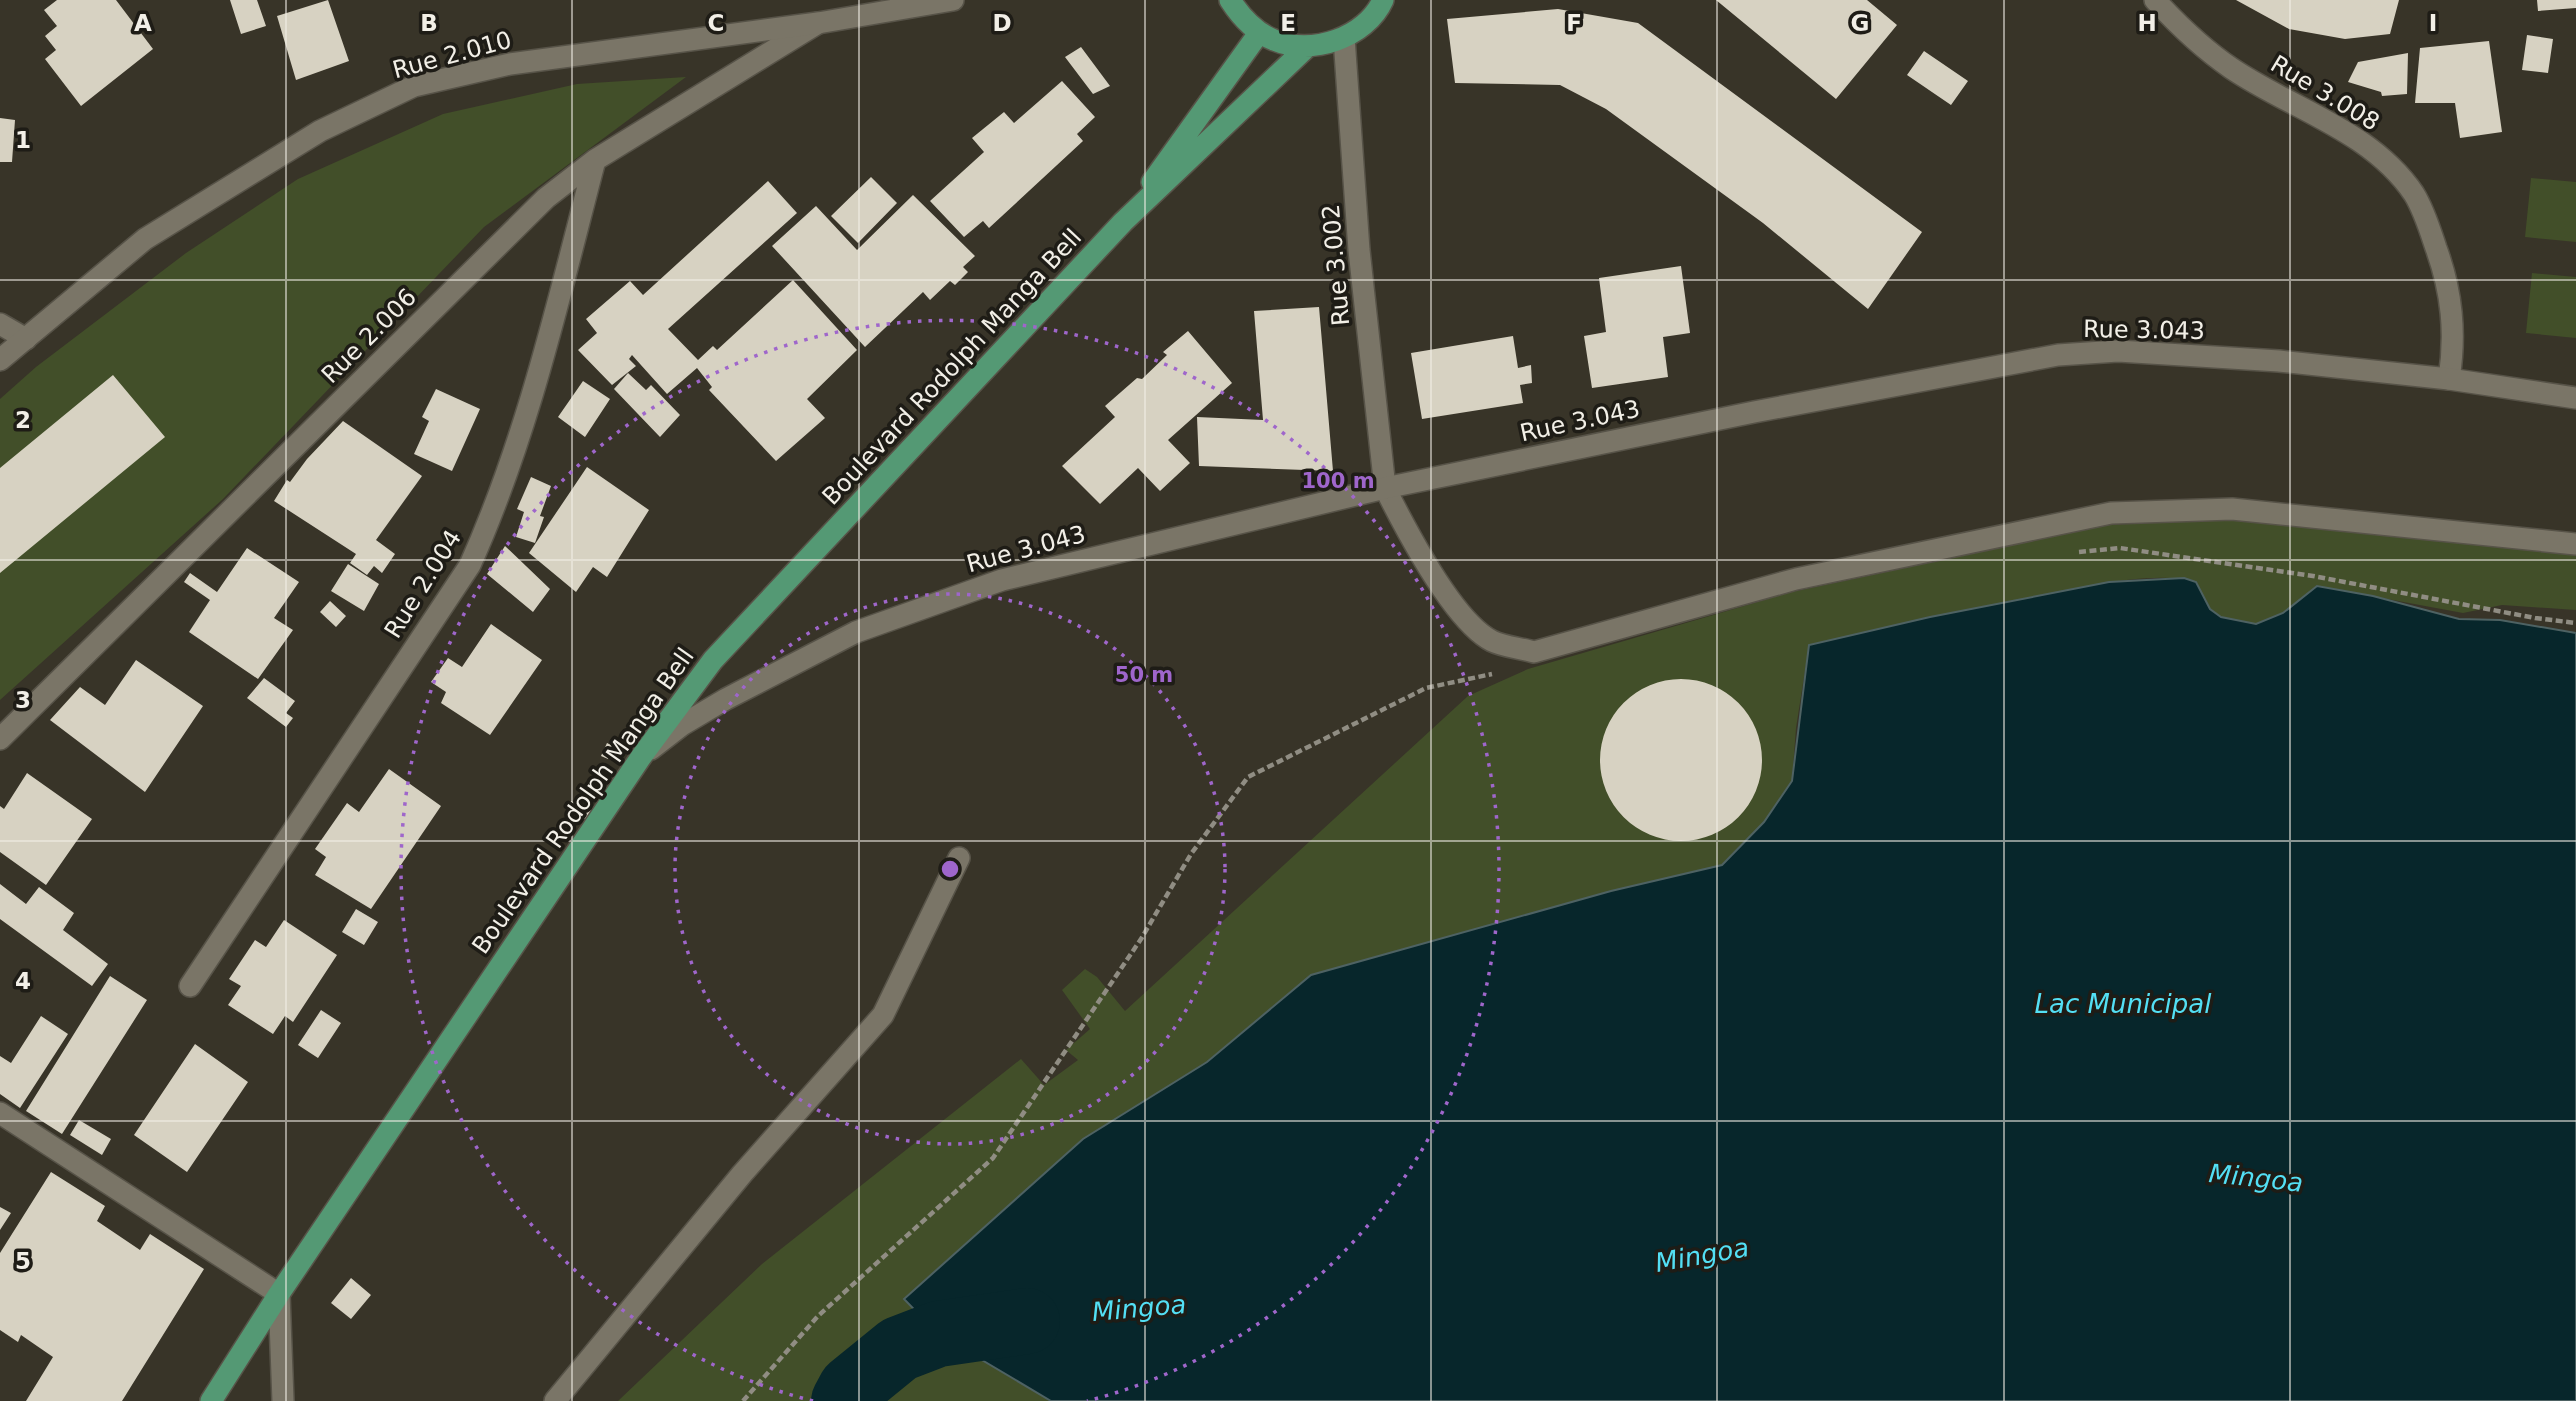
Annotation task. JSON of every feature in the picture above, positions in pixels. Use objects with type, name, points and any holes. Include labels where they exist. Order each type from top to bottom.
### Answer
[{"type":"main road","points":[[1230,0],[1240,17],[1259,33],[1275,41],[1308,46],[1344,38],[1364,24],[1383,0]]},
{"type":"main road","points":[[1123,222],[1259,33]]},
{"type":"main road","points":[[1123,222],[1308,46]]},
{"type":"main road","name":"Boulevard Rodolph Manga Bell","points":[[211,1401],[279,1294],[641,757],[713,660],[1123,222]]},
{"type":"street","name":"Rue 2.010","points":[[0,360],[145,239],[320,131],[414,86],[510,64],[818,23],[953,0]]},
{"type":"street","name":"Rue 3.008","points":[[2155,0],[2177,24],[2231,68],[2352,135],[2392,168],[2414,195],[2448,285],[2453,318],[2449,379]]},
{"type":"street","name":"Rue 2.006","points":[[0,739],[546,198],[596,160],[818,23]]},
{"type":"street","name":"Rue 3.002","points":[[1344,38],[1359,250],[1385,488]]},
{"type":"street","name":"Rue 2.004","points":[[190,986],[470,565],[497,506],[540,371],[596,160]]},
{"type":"street","points":[[0,324],[26,339]]},
{"type":"street","name":"Rue 3.043","points":[[641,757],[693,718],[856,632],[1002,580],[1385,488],[1754,412],[2058,355],[2118,351],[2279,361],[2449,379],[2576,398]]},
{"type":"street","points":[[1385,488],[1406,530],[1459,611],[1492,641],[1534,652],[1796,579],[2111,513],[2232,509],[2576,544]]},
{"type":"street","points":[[555,1401],[742,1174],[883,1015],[959,858]]},
{"type":"street","points":[[0,1113],[279,1294],[283,1401]]},
{"type":"path","points":[[2067,554],[2120,548],[2313,576],[2535,618],[2576,623]]},
{"type":"path","points":[[743,1401],[818,1316],[993,1158],[1141,939],[1191,854],[1248,777],[1426,688],[1493,673]]},
{"type":"green space","points":[[686,77],[484,227],[223,499],[0,700],[0,399],[36,367],[186,253],[298,179],[443,114],[577,84]]},
{"type":"green space","points":[[2531,178],[2576,182],[2576,242],[2525,237]]},
{"type":"green space","points":[[2532,273],[2576,277],[2576,338],[2526,333]]},
{"type":"green space","points":[[2224,520],[2576,548],[2576,610],[2502,605],[2463,613],[2317,586],[2283,613],[2256,624],[2221,617],[2210,609],[2196,582],[2161,578],[2099,584],[1809,645],[1796,728],[1792,781],[1764,822],[1721,865],[1611,891],[1311,975],[1207,1062],[980,1234],[904,1299],[938,1334],[1051,1401],[618,1401],[762,1264],[1021,1059],[1044,1085],[1078,1060],[1066,1050],[1090,1029],[1062,990],[1085,969],[1097,977],[1125,1011],[1468,696],[1528,669],[1792,592],[2108,525]]},
{"type":"water","name":"Lac Municipal","points":[[2184,578],[2196,582],[2210,609],[2221,617],[2256,624],[2283,613],[2317,586],[2373,596],[2459,619],[2500,620],[2576,633],[2576,1401],[1051,1401],[938,1334],[904,1299],[1083,1139],[1207,1062],[1311,975],[1611,891],[1722,865],[1764,822],[1792,781],[1809,645],[1930,617],[2109,582]]},
{"type":"building","points":[[57,0],[116,0],[153,49],[81,106],[45,59],[56,50],[45,36],[57,26],[44,10]]},
{"type":"building","points":[[230,0],[257,0],[266,26],[241,34]]},
{"type":"building","points":[[328,0],[349,61],[296,80],[277,16]]},
{"type":"building","points":[[1716,0],[1867,0],[1897,25],[1836,99]]},
{"type":"building","points":[[2236,0],[2399,0],[2390,34],[2345,39],[2289,29]]},
{"type":"building","points":[[2537,0],[2576,0],[2576,8],[2538,11]]},
{"type":"building","points":[[1558,9],[1638,23],[1922,232],[1868,309],[1763,223],[1606,109],[1560,85],[1455,83],[1447,19]]},
{"type":"building","points":[[2527,35],[2553,39],[2548,73],[2522,70]]},
{"type":"building","points":[[2489,41],[2502,132],[2460,138],[2455,103],[2415,103],[2420,48]]},
{"type":"building","points":[[1081,47],[1110,86],[1093,94],[1065,57]]},
{"type":"building","points":[[1924,51],[1968,81],[1951,105],[1907,75]]},
{"type":"building","points":[[2408,53],[2407,94],[2382,96],[2381,92],[2348,82],[2358,62]]},
{"type":"building","points":[[1062,81],[1095,117],[1077,134],[1083,141],[989,228],[983,221],[964,237],[930,201],[984,152],[972,138],[1004,112],[1014,123]]},
{"type":"building","points":[[0,118],[15,120],[12,162],[0,162]]},
{"type":"building","points":[[871,177],[897,203],[858,243],[831,216]]},
{"type":"building","points":[[768,181],[797,213],[668,329],[698,360],[713,346],[717,350],[793,280],[857,350],[807,399],[825,418],[776,461],[709,390],[712,387],[697,368],[667,394],[632,355],[629,359],[636,366],[612,385],[578,350],[597,333],[586,319],[630,281],[643,295]]},
{"type":"building","points":[[913,195],[975,256],[963,267],[968,272],[955,285],[950,281],[930,300],[923,292],[865,347],[772,246],[816,206],[857,250]]},
{"type":"building","points":[[1681,266],[1690,333],[1663,337],[1668,377],[1592,388],[1584,336],[1606,332],[1599,278]]},
{"type":"building","points":[[1319,307],[1333,471],[1199,466],[1197,417],[1263,420],[1254,311]]},
{"type":"building","points":[[1188,331],[1232,383],[1168,440],[1190,463],[1160,491],[1138,468],[1100,504],[1062,466],[1115,417],[1105,406],[1137,378],[1142,379],[1167,355],[1163,352]]},
{"type":"building","points":[[1513,336],[1518,368],[1531,365],[1532,383],[1520,385],[1523,403],[1422,419],[1411,353]]},
{"type":"building","points":[[628,373],[646,390],[651,385],[680,415],[660,437],[614,389]]},
{"type":"building","points":[[113,375],[165,437],[0,573],[0,468]]},
{"type":"building","points":[[583,381],[610,399],[585,437],[558,417]]},
{"type":"building","points":[[436,389],[480,409],[452,471],[414,454],[429,421],[422,417]]},
{"type":"building","points":[[343,421],[422,476],[376,540],[395,554],[382,573],[374,566],[367,575],[350,563],[356,554],[274,501],[287,480],[290,482],[307,459]]},
{"type":"building","points":[[587,467],[649,510],[607,577],[593,567],[576,592],[529,553]]},
{"type":"building","points":[[531,477],[551,486],[540,516],[544,517],[535,543],[516,537],[524,512],[517,509]]},
{"type":"building","points":[[505,546],[550,589],[533,612],[487,574]]},
{"type":"building","points":[[247,548],[299,582],[274,618],[293,630],[258,679],[189,632],[210,600],[184,582],[190,573],[217,592]]},
{"type":"building","points":[[348,564],[379,584],[364,611],[331,591]]},
{"type":"building","points":[[330,601],[346,616],[336,627],[320,612]]},
{"type":"building","points":[[491,624],[542,660],[490,735],[441,703],[446,692],[431,682],[448,658],[462,667]]},
{"type":"building","points":[[136,660],[203,706],[145,792],[50,720],[80,687],[105,705]]},
{"type":"building","points":[[264,678],[295,701],[286,713],[293,718],[286,727],[247,698]]},
{"type":"building","points":[[1681,679],[1712,685],[1738,703],[1756,729],[1762,760],[1756,791],[1738,817],[1712,835],[1681,841],[1650,835],[1624,817],[1606,791],[1600,760],[1606,729],[1624,703],[1650,685]]},
{"type":"building","points":[[607,743],[613,746],[608,759],[601,756]]},
{"type":"building","points":[[389,769],[441,806],[371,909],[315,875],[326,857],[315,849],[347,803],[359,812]]},
{"type":"building","points":[[27,773],[92,819],[46,885],[0,852],[0,806],[4,809]]},
{"type":"building","points":[[571,801],[575,803],[570,815],[566,813]]},
{"type":"building","points":[[588,808],[592,810],[587,820],[583,818]]},
{"type":"building","points":[[0,884],[26,904],[39,887],[74,913],[63,930],[108,964],[92,986],[0,919]]},
{"type":"building","points":[[356,909],[378,922],[364,945],[342,932]]},
{"type":"building","points":[[284,920],[337,955],[293,1022],[285,1016],[273,1034],[228,1005],[241,986],[229,979],[255,940],[266,947]]},
{"type":"building","points":[[110,976],[147,1000],[62,1134],[26,1111]]},
{"type":"building","points":[[321,1010],[341,1023],[318,1058],[298,1045]]},
{"type":"building","points":[[41,1016],[68,1034],[20,1108],[0,1094],[0,1056],[11,1063]]},
{"type":"building","points":[[195,1044],[248,1082],[187,1172],[134,1135]]},
{"type":"building","points":[[79,1120],[111,1139],[102,1155],[70,1135]]},
{"type":"building","points":[[51,1172],[105,1206],[97,1221],[140,1250],[150,1234],[204,1269],[122,1401],[26,1401],[53,1357],[21,1335],[18,1342],[0,1330],[0,1253]]},
{"type":"building","points":[[0,1207],[11,1213],[0,1230]]},
{"type":"building","points":[[351,1278],[371,1295],[351,1319],[331,1303]]},
{"type":"waterway","name":"Mingoa","points":[[844,1401],[851,1388],[899,1349],[938,1334],[1027,1321]]}]
